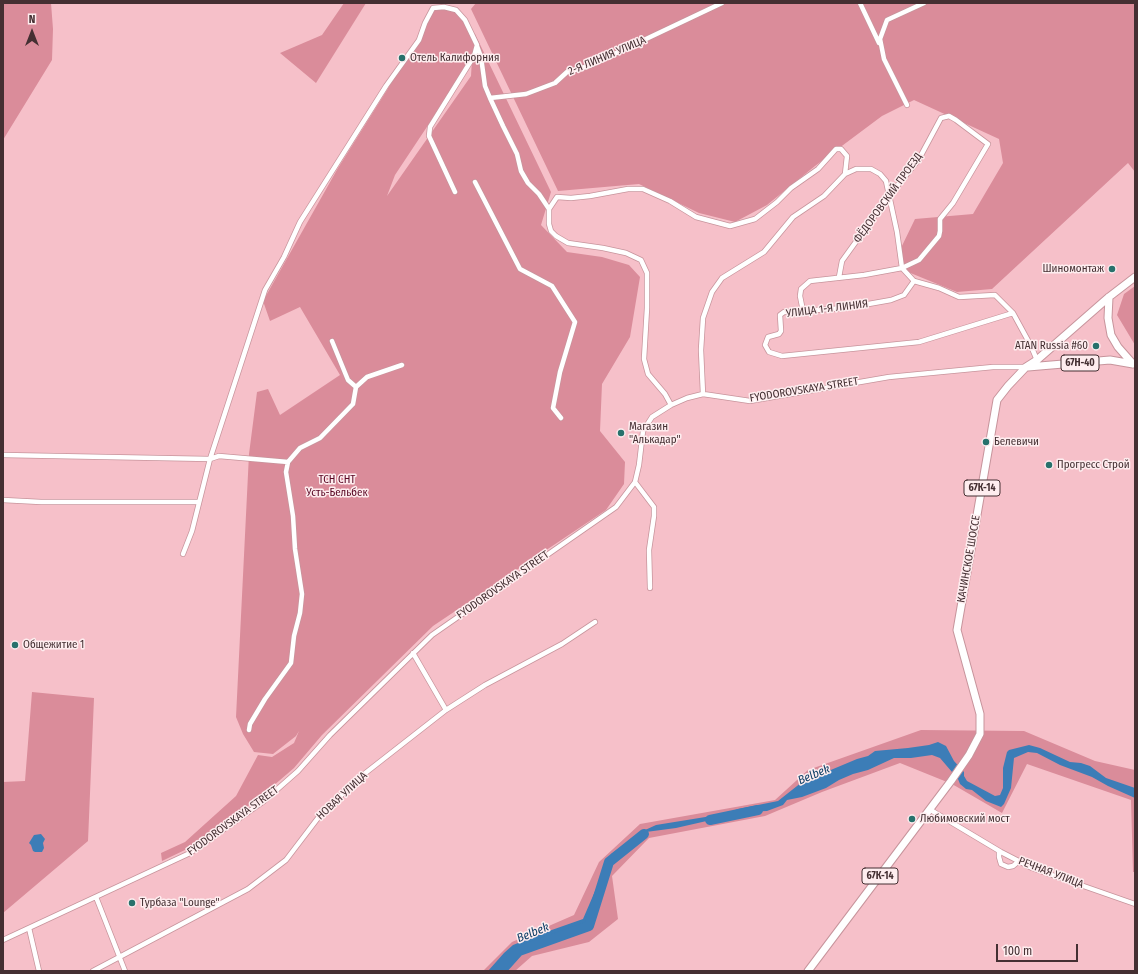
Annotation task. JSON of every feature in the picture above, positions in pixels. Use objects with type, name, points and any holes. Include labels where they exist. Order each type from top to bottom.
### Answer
[{"type":"main road","name":"КАЧИНСКОЕ ШОССЕ","points":[[929,809],[969,755],[980,734],[980,714],[957,630],[997,400],[1026,367],[1037,360],[1109,297],[1135,277]]},
{"type":"main road","name":"67H-40","points":[[1109,297],[1108,318],[1111,335],[1118,347],[1134,365]]},
{"type":"main road","name":"67H-40","points":[[1026,367],[1110,360],[1134,365]]},
{"type":"main road","name":"67К-14","points":[[808,971],[912,834],[929,809]]},
{"type":"street","name":"2-Я ЛИНИЯ УЛИЦА","points":[[490,98],[526,94],[555,83],[567,72],[589,66],[722,3]]},
{"type":"street","points":[[860,3],[881,46]]},
{"type":"street","points":[[907,105],[888,70],[880,39],[887,20],[924,3]]},
{"type":"street","points":[[183,554],[192,531],[210,459],[265,290],[284,257],[300,222],[386,86],[419,40],[425,23],[433,8],[444,7],[456,10],[464,20],[477,45],[481,57],[485,86],[502,126],[517,154],[521,171],[528,184],[539,194],[549,209],[549,224],[551,231],[556,236],[568,243],[626,253],[641,260],[647,273],[647,308],[644,359],[648,374],[665,394],[671,406]]},
{"type":"street","points":[[455,192],[429,136],[430,127],[474,56],[477,45]]},
{"type":"street","name":"ФЁДОРОВСКИЙ ПРОЕЗД","points":[[839,277],[842,261],[889,196],[919,159],[941,118],[949,116],[988,144],[953,203],[940,219],[939,236],[918,260],[902,268]]},
{"type":"street","points":[[549,209],[557,197],[571,198],[628,189],[643,189],[670,201],[696,217],[730,226],[755,219],[777,202],[791,188],[818,169],[836,149],[841,149],[846,156],[845,174]]},
{"type":"street","points":[[703,394],[700,350],[703,318],[712,292],[722,278],[764,252],[793,217],[824,196],[845,174],[856,169],[871,169],[880,174],[886,181],[897,232],[902,268],[914,282],[939,288],[959,297],[994,295],[1013,313],[1037,360]]},
{"type":"street","points":[[475,182],[520,270],[552,286],[575,322],[560,372],[553,408],[561,418]]},
{"type":"street","points":[[803,311],[800,296],[801,289],[810,281],[864,275],[902,268]]},
{"type":"street","name":"УЛИЦА 1-Я ЛИНИЯ","points":[[914,282],[904,295],[891,300],[846,308],[784,312],[780,315],[781,331],[779,334],[768,338],[764,345],[769,352],[782,356],[919,342],[1013,313]]},
{"type":"street","points":[[332,342],[348,380],[356,387]]},
{"type":"street","points":[[249,730],[250,724],[265,699],[291,663],[294,636],[300,613],[302,594],[286,472],[288,462],[300,448],[320,438],[353,404],[356,387],[368,377],[402,365]]},
{"type":"street","name":"FYODOROVSKAYA STREET","points":[[3,940],[190,853],[264,801],[298,771],[330,735],[432,635],[616,507],[635,482],[639,465],[643,431],[652,417],[671,406],[687,398],[703,394],[750,401],[889,377],[993,367],[1026,367]]},
{"type":"street","points":[[3,455],[210,459],[219,456],[288,462]]},
{"type":"street","points":[[635,482],[654,507],[649,550],[650,588]]},
{"type":"street","points":[[3,500],[41,502],[199,502]]},
{"type":"street","name":"НОВАЯ УЛИЦА","points":[[94,971],[248,890],[286,860],[318,818],[359,778],[446,710],[485,685],[562,644],[595,622]]},
{"type":"street","points":[[413,653],[446,710]]},
{"type":"street","name":"РЕЧНАЯ УЛИЦА","points":[[929,809],[999,851],[1032,868],[1135,904]]},
{"type":"street","points":[[999,851],[998,857],[1001,864],[1008,867],[1013,866],[1019,861]]},
{"type":"street","points":[[96,897],[126,971]]},
{"type":"street","points":[[29,928],[39,971]]},
{"type":"green space","points":[[3,3],[51,3],[53,29],[52,60],[3,140]]},
{"type":"green space","points":[[344,3],[366,3],[316,83],[280,53],[322,35]]},
{"type":"green space","points":[[476,3],[1135,3],[1135,172],[1128,163],[992,289],[957,292],[908,272],[899,252],[915,219],[973,214],[1003,163],[999,139],[914,100],[882,116],[815,166],[767,205],[735,222],[699,213],[639,184],[558,191],[471,9]]},
{"type":"green space","name":"ТСН СНТ Усть-Бельбек","points":[[443,8],[455,11],[463,20],[474,41],[475,34],[551,192],[541,225],[567,252],[602,257],[629,265],[640,277],[630,337],[602,384],[600,431],[625,462],[624,484],[606,510],[433,626],[322,735],[294,768],[258,799],[187,849],[162,861],[161,853],[185,842],[236,796],[258,755],[272,757],[294,743],[299,731],[296,736],[273,754],[254,752],[243,734],[236,717],[249,454],[257,392],[268,389],[280,415],[340,375],[300,307],[270,321],[263,301],[338,168],[387,90],[434,10]],"holes":[[[472,59],[471,76],[387,196],[395,175]]]},
{"type":"green space","points":[[1135,286],[1135,345],[1117,315],[1124,294]]},
{"type":"green space","points":[[32,692],[94,698],[88,841],[3,913],[3,782],[25,781]]},
{"type":"green space","points":[[921,730],[1024,731],[1095,761],[1135,770],[1135,872],[1133,872],[1131,800],[1027,764],[1002,813],[952,784],[900,763],[822,792],[765,816],[649,838],[612,876],[618,919],[589,942],[532,956],[515,971],[483,971],[512,942],[574,915],[599,862],[640,824],[775,800],[808,770]]},
{"type":"water","points":[[938,742],[946,746],[954,761],[964,772],[964,776],[967,781],[995,796],[1000,795],[1003,788],[1003,768],[1007,752],[1009,750],[1029,745],[1040,748],[1070,762],[1090,766],[1106,778],[1135,788],[1135,798],[1092,777],[1060,765],[1037,753],[1028,752],[1014,758],[1011,788],[1004,804],[1001,807],[986,801],[972,790],[966,789],[960,784],[958,779],[940,758],[932,755],[911,758],[894,758],[868,770],[839,780],[826,788],[802,797],[787,800],[783,805],[767,811],[746,812],[676,828],[646,832],[643,839],[635,842],[614,858],[610,863],[589,926],[519,951],[501,971],[488,971],[513,945],[583,919],[611,854],[643,831],[656,825],[724,814],[738,809],[778,801],[811,775],[826,772],[868,756],[875,751],[929,745]]},
{"type":"water","points":[[41,834],[45,839],[43,843],[44,848],[42,852],[35,852],[29,843],[34,835]]},
{"type":"waterway","name":"Belbek","points":[[710,820],[758,810]]},
{"type":"waterway","name":"Belbek","points":[[501,971],[519,951],[589,926],[609,862],[644,834]]},
{"type":"place","name":"Отель Калифорния","points":[[402,58]]},
{"type":"place","name":"Шиномонтаж","points":[[1112,269]]},
{"type":"place","name":"ATAN Russia #60","points":[[1096,346]]},
{"type":"place","name":"Магазин \"Алькадар\"","points":[[621,433]]},
{"type":"place","name":"Белевичи","points":[[986,442]]},
{"type":"place","name":"Прогресс Строй","points":[[1049,465]]},
{"type":"place","name":"Общежитие 1","points":[[15,645]]},
{"type":"place","name":"Любимовский мост","points":[[912,819]]},
{"type":"place","name":"Турбаза \"Lounge\"","points":[[132,903]]}]
